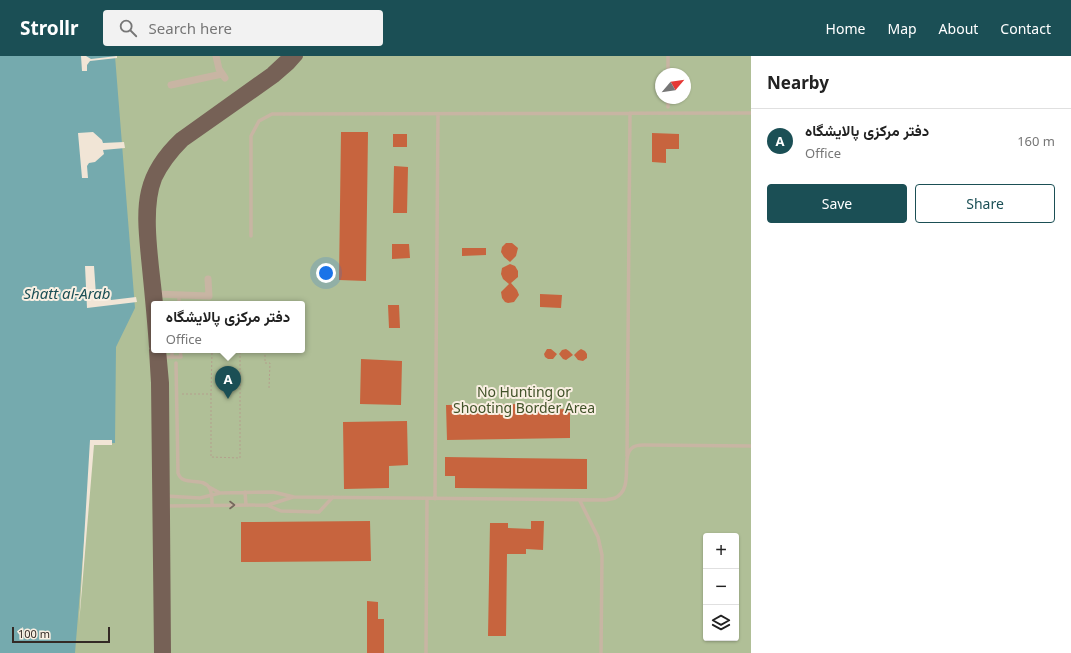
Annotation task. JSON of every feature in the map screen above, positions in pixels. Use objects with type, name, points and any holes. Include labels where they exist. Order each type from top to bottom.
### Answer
[{"type":"main road","points":[[154,301],[144,228],[144,208],[146,191],[150,177],[157,163],[167,149],[180,137],[271,72],[288,56]]},
{"type":"main road","points":[[157,299],[151,228],[151,208],[153,193],[163,167],[173,153],[184,142],[275,78],[298,56]]},
{"type":"main road","points":[[161,353],[164,383],[166,653]]},
{"type":"main road","points":[[159,653],[156,383],[161,353]]},
{"type":"street","points":[[171,85],[223,76],[219,70],[216,56]]},
{"type":"street","points":[[157,299],[179,295],[209,296],[208,280]]},
{"type":"lane","points":[[668,56],[668,68]]},
{"type":"lane","points":[[251,236],[251,136],[259,121],[272,114],[630,114],[751,112]]},
{"type":"lane","points":[[435,499],[438,114]]},
{"type":"lane","points":[[165,501],[200,498],[220,493],[245,492],[273,492],[294,497],[580,500],[606,500],[615,498],[622,491],[626,483],[627,467],[630,114]]},
{"type":"lane","points":[[179,295],[179,301]]},
{"type":"lane","points":[[165,353],[181,357],[180,353]]},
{"type":"lane","points":[[176,363],[179,476],[183,480],[198,481],[220,493]]},
{"type":"lane","points":[[627,467],[631,448],[636,446],[751,446]]},
{"type":"lane","points":[[207,486],[210,490],[212,505]]},
{"type":"lane","points":[[245,492],[246,505]]},
{"type":"lane","points":[[165,501],[212,505],[268,505],[294,497]]},
{"type":"lane","points":[[268,505],[281,511],[318,512],[333,497]]},
{"type":"lane","points":[[426,653],[427,498]]},
{"type":"lane","points":[[580,500],[598,537],[602,555],[601,653]]},
{"type":"path","points":[[212,353],[211,457],[240,458],[240,353]]},
{"type":"path","points":[[265,353],[265,363],[270,363],[269,388]]},
{"type":"path","points":[[177,394],[211,394]]},
{"type":"green space","name":"No Hunting or Shooting Border Area","points":[[0,56],[751,56],[751,653],[0,653]]},
{"type":"water","name":"Shatt al-Arab","points":[[0,56],[115,56],[135,308],[116,347],[115,443],[92,444],[75,653],[0,653]]},
{"type":"pier","points":[[81,56],[86,56],[91,59],[117,56],[117,58],[90,61],[87,65],[87,71],[82,71]]},
{"type":"pier","points":[[93,132],[102,140],[103,143],[124,142],[125,148],[103,150],[104,154],[95,162],[89,163],[87,166],[88,178],[82,178],[78,133]]},
{"type":"pier","points":[[85,266],[94,266],[96,295],[99,298],[110,297],[111,300],[136,297],[137,302],[87,308]]},
{"type":"pier","points":[[90,440],[112,440],[112,445],[94,445],[79,624]]},
{"type":"building","points":[[341,132],[368,132],[366,281],[339,280]]},
{"type":"building","points":[[652,133],[679,134],[679,149],[666,149],[666,163],[652,162]]},
{"type":"building","points":[[393,134],[407,134],[407,147],[393,147]]},
{"type":"building","points":[[394,166],[408,167],[407,213],[393,213]]},
{"type":"building","points":[[506,243],[512,243],[518,248],[516,256],[510,262],[501,252],[502,247]]},
{"type":"building","points":[[392,244],[409,244],[410,258],[392,259]]},
{"type":"building","points":[[462,248],[486,248],[486,255],[462,256]]},
{"type":"building","points":[[510,264],[515,266],[518,271],[518,277],[511,283],[519,295],[514,302],[508,303],[502,298],[501,292],[509,284],[503,279],[501,274],[502,268]]},
{"type":"building","points":[[540,294],[562,295],[561,308],[540,307]]},
{"type":"building","points":[[388,305],[399,305],[400,328],[389,328]]},
{"type":"building","points":[[547,349],[551,349],[557,354],[553,359],[548,359],[545,357],[544,354]]},
{"type":"building","points":[[566,349],[573,355],[566,360],[559,354],[562,350]]},
{"type":"building","points":[[581,349],[587,354],[587,358],[583,361],[578,360],[574,355]]},
{"type":"building","points":[[361,359],[402,361],[401,405],[360,404]]},
{"type":"building","points":[[521,404],[521,410],[570,409],[570,438],[447,440],[446,405]]},
{"type":"building","points":[[407,421],[408,465],[389,466],[389,488],[344,489],[343,422]]},
{"type":"building","points":[[445,457],[587,459],[587,489],[455,488],[455,476],[445,476]]},
{"type":"building","points":[[370,521],[371,561],[241,562],[241,522]]},
{"type":"building","points":[[531,521],[544,521],[543,550],[526,549],[526,554],[507,554],[506,636],[488,636],[490,523],[508,523],[508,528],[531,529]]},
{"type":"building","points":[[367,601],[378,602],[378,619],[384,619],[384,653],[367,653]]},
{"type":"place","name":"دفتر مرکزی پالایشگاه","points":[[228,399]]}]
